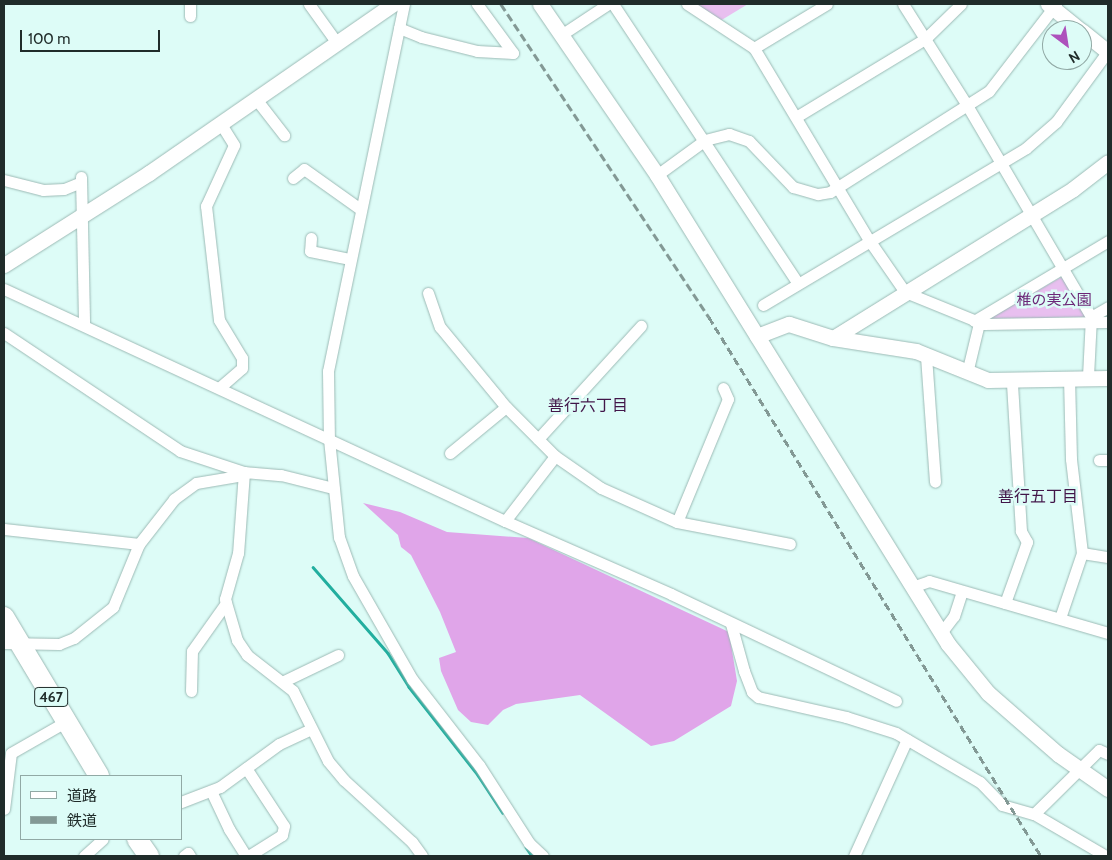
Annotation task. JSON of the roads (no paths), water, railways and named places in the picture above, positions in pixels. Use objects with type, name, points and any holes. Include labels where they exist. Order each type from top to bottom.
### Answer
[{"type":"highway","name":"467","points":[[4,617],[12,644],[67,721],[98,775]]},
{"type":"highway","points":[[138,840],[149,856]]},
{"type":"street","points":[[190,4],[190,16]]},
{"type":"street","points":[[310,4],[337,43]]},
{"type":"street","points":[[4,265],[82,216],[393,4]]},
{"type":"street","points":[[404,4],[360,209],[328,371],[329,440],[333,488],[344,555],[369,605],[427,701],[479,765],[529,843],[543,856]]},
{"type":"street","points":[[399,28],[421,37],[477,51],[513,53],[477,4]]},
{"type":"street","points":[[540,4],[656,175],[941,633],[988,692],[1080,771],[1108,789]]},
{"type":"street","points":[[561,35],[608,4]]},
{"type":"street","points":[[613,4],[705,140],[798,283]]},
{"type":"street","points":[[688,4],[754,48],[869,240],[905,292],[976,322],[1091,320],[1108,322]]},
{"type":"street","points":[[754,48],[827,4]]},
{"type":"street","points":[[903,4],[1002,163],[1064,269],[1091,320],[1088,377]]},
{"type":"street","points":[[796,117],[925,39],[961,4]]},
{"type":"street","points":[[656,175],[705,140],[729,134],[749,141],[782,178],[806,192],[824,194],[968,107],[1004,75],[1052,5],[1069,20]]},
{"type":"street","points":[[764,305],[869,240],[1026,148],[1056,122],[1108,52],[1092,40]]},
{"type":"street","points":[[256,99],[284,135]]},
{"type":"street","points":[[219,388],[242,368],[242,358],[219,320],[206,206],[234,145],[220,123]]},
{"type":"street","points":[[833,338],[1031,215],[1108,162]]},
{"type":"street","points":[[293,178],[304,169],[360,209]]},
{"type":"street","points":[[4,180],[43,190],[64,189],[81,180],[84,326]]},
{"type":"street","points":[[311,238],[310,251],[350,259]]},
{"type":"street","points":[[967,373],[976,322],[1108,242]]},
{"type":"street","points":[[4,289],[505,521],[671,594],[896,701]]},
{"type":"street","points":[[428,293],[440,327],[506,407],[555,456],[601,488],[677,522],[790,544]]},
{"type":"street","points":[[1091,320],[1108,307]]},
{"type":"street","points":[[757,336],[789,324],[833,338],[902,348],[988,380],[1012,382],[1088,377],[1108,378]]},
{"type":"street","points":[[538,439],[642,326]]},
{"type":"street","points":[[4,333],[180,451],[244,474]]},
{"type":"street","points":[[926,356],[935,482]]},
{"type":"street","points":[[1060,618],[1082,553],[1071,459],[1069,378]]},
{"type":"street","points":[[1006,603],[1027,542],[1021,531],[1012,382]]},
{"type":"street","points":[[677,522],[728,399],[723,388]]},
{"type":"street","points":[[450,453],[506,407]]},
{"type":"street","points":[[505,521],[555,456]]},
{"type":"street","points":[[12,644],[67,642],[107,614],[118,599],[139,544],[174,499],[187,489],[205,481],[244,474],[281,474],[333,488]]},
{"type":"street","points":[[191,691],[192,651],[226,603],[238,553],[244,474]]},
{"type":"street","points":[[4,529],[139,544]]},
{"type":"street","points":[[1082,553],[1108,557]]},
{"type":"street","points":[[912,587],[929,581],[1108,633]]},
{"type":"street","points":[[941,633],[954,616],[962,592]]},
{"type":"street","points":[[226,603],[237,640],[247,655],[284,681],[303,706],[311,729],[328,761],[344,780],[412,842],[422,856]]},
{"type":"street","points":[[731,624],[744,672],[752,692],[758,697],[846,717],[907,739],[980,782],[997,803],[1034,814],[1106,856]]},
{"type":"street","points":[[284,681],[338,655]]},
{"type":"street","points":[[4,809],[8,754],[67,721]]},
{"type":"street","points":[[182,802],[211,791],[279,744],[311,729]]},
{"type":"street","points":[[854,856],[907,739]]},
{"type":"street","points":[[1034,814],[1080,771],[1099,750],[1108,754]]},
{"type":"street","points":[[211,791],[229,829],[248,856],[282,835],[284,826],[246,768]]},
{"type":"street","points":[[84,856],[102,840]]},
{"type":"street","points":[[184,856],[188,854],[190,856]]},
{"type":"waterway","points":[[313,567],[388,653],[409,687],[478,775],[503,813]]},
{"type":"waterway","points":[[526,847],[532,856]]},
{"type":"railway","points":[[501,4],[709,317],[1041,856]]},
{"type":"district","name":"善行六丁目","points":[[588,406]]},
{"type":"district","name":"善行五丁目","points":[[1038,497]]},
{"type":"park label","name":"椎の実公園","points":[[1054,301]]}]
